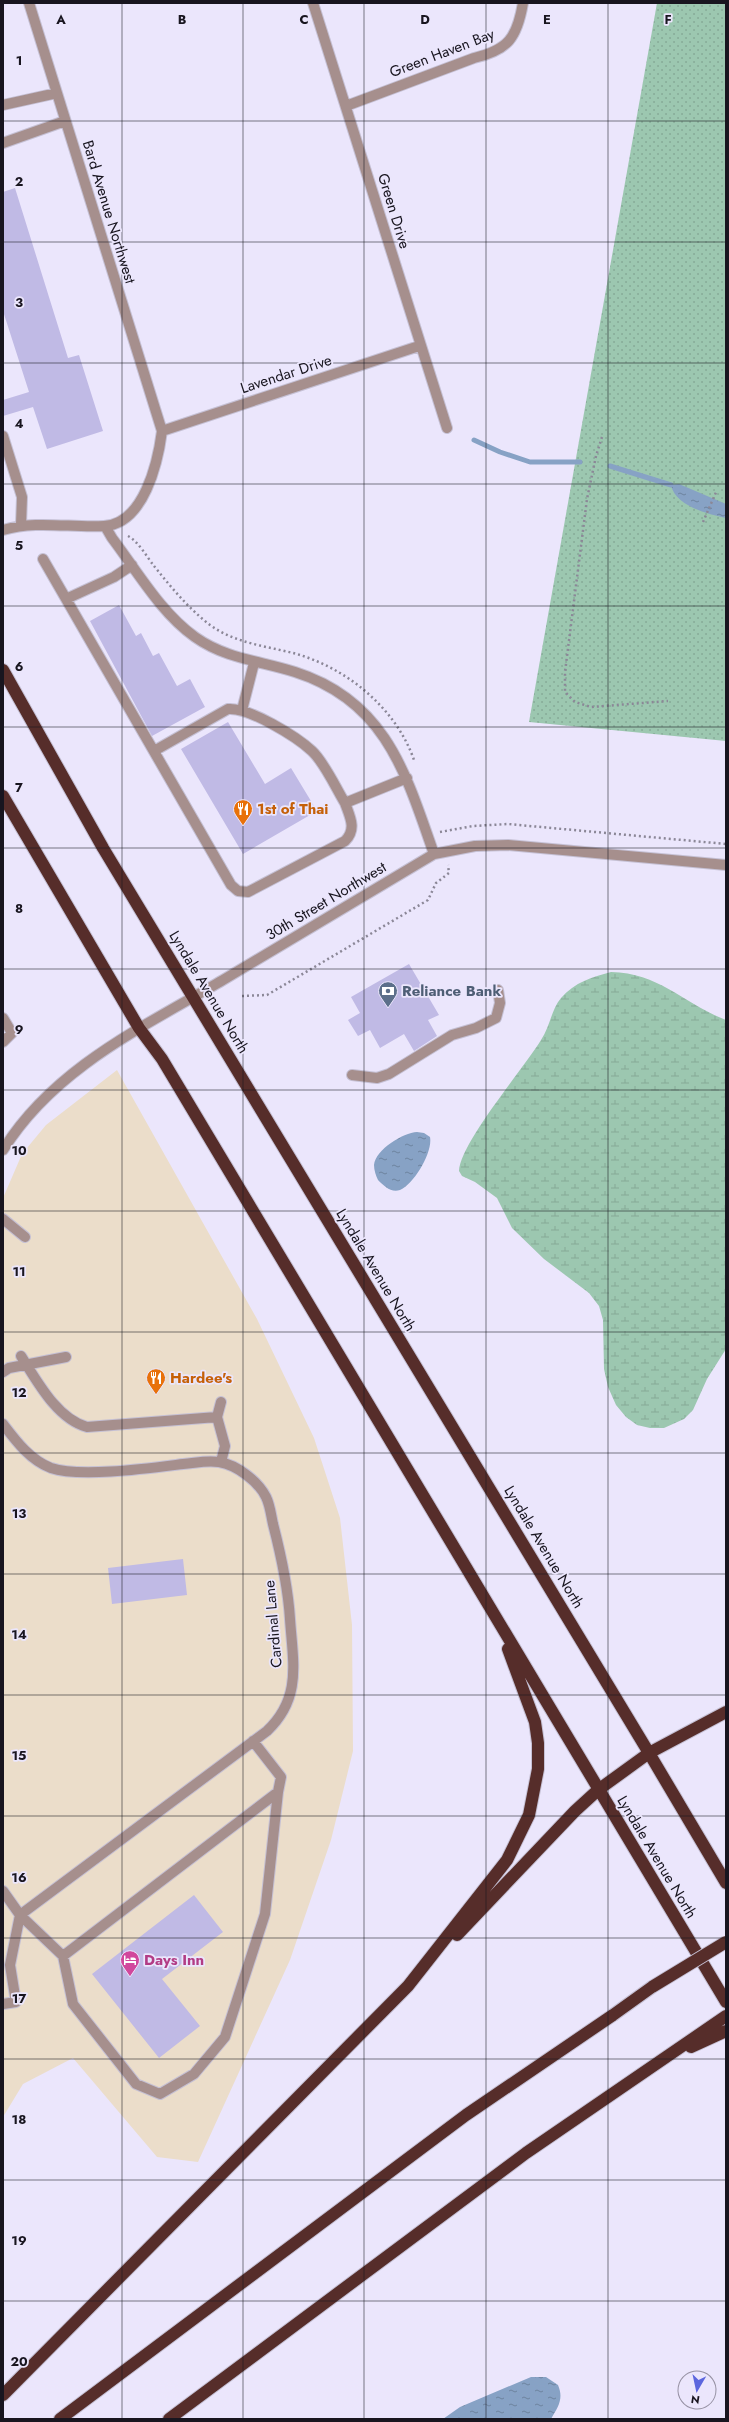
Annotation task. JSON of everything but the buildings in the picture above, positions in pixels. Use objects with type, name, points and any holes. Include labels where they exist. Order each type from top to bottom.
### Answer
[{"type":"highway","name":"Lyndale Avenue North","points":[[3,670],[103,848],[650,1753],[726,1883]]},
{"type":"highway","name":"Lyndale Avenue North","points":[[3,796],[139,1028],[162,1059],[726,2002]]},
{"type":"highway","points":[[408,1986],[507,1860],[522,1833],[536,1792],[538,1743],[535,1722],[525,1691],[493,1611]]},
{"type":"highway","points":[[3,2395],[408,1986],[575,1811],[598,1790],[650,1753],[726,1712]]},
{"type":"highway","points":[[60,2419],[466,2115],[652,1987],[726,1942]]},
{"type":"highway","points":[[169,2419],[514,2161],[655,2063],[726,2016]]},
{"type":"highway","points":[[655,2063],[726,2031]]},
{"type":"street","name":"Bard Avenue Northwest","points":[[29,3],[162,430]]},
{"type":"street","name":"Green Drive","points":[[313,3],[447,428]]},
{"type":"street","name":"Green Haven Bay","points":[[346,106],[474,58],[491,54],[506,45],[517,30],[523,3]]},
{"type":"street","points":[[3,105],[57,93]]},
{"type":"street","points":[[3,143],[65,121]]},
{"type":"street","name":"Lavendar Drive","points":[[162,430],[420,346]]},
{"type":"street","points":[[3,530],[21,525],[105,526],[129,514],[142,498],[157,461],[162,430]]},
{"type":"street","points":[[3,436],[22,498],[21,525]]},
{"type":"street","points":[[105,526],[132,565],[168,612],[195,637],[230,656],[302,674],[337,692],[355,705],[379,729],[388,741],[407,778],[434,854]]},
{"type":"street","points":[[43,559],[231,885],[238,891],[248,892],[345,840],[350,835],[353,824],[345,803],[313,752],[292,736],[242,710],[228,709],[154,751]]},
{"type":"street","points":[[66,599],[114,577],[132,565]]},
{"type":"street","points":[[242,710],[254,663]]},
{"type":"street","points":[[345,803],[407,778]]},
{"type":"street","name":"30th Street Northwest","points":[[3,1150],[13,1134],[39,1103],[74,1070],[139,1028],[434,854],[475,846],[519,846],[726,865]]},
{"type":"street","points":[[352,1076],[377,1078],[389,1074],[452,1035],[490,1023],[496,1018],[499,1012],[498,990]]},
{"type":"street","points":[[3,1018],[12,1033],[3,1042]]},
{"type":"street","points":[[3,1219],[25,1237]]},
{"type":"street","points":[[21,1356],[63,1416],[80,1426],[87,1427],[217,1417]]},
{"type":"street","points":[[3,1372],[9,1368],[66,1357]]},
{"type":"street","points":[[221,1402],[217,1417],[225,1446],[221,1462]]},
{"type":"street","name":"Cardinal Lane","points":[[3,1424],[29,1456],[50,1468],[73,1474],[202,1461],[221,1462],[239,1470],[255,1482],[267,1498],[280,1552],[289,1608],[293,1684],[289,1702],[280,1719],[253,1741],[20,1915]]},
{"type":"street","points":[[3,1891],[20,1915],[63,1956],[73,2004],[136,2084],[160,2094],[194,2074],[225,2037],[265,1914],[278,1792],[281,1777],[253,1741]]},
{"type":"street","points":[[63,1956],[278,1792]]},
{"type":"street","points":[[3,2004],[16,2002],[10,1965],[20,1915]]},
{"type":"path","points":[[602,437],[596,456],[587,499],[565,672],[566,692],[575,702],[591,707],[668,701]]},
{"type":"path","points":[[703,522],[716,490]]},
{"type":"path","points":[[242,996],[267,995],[428,900],[436,883],[449,873],[439,833],[473,826],[508,824],[726,844]]},
{"type":"shaded area","points":[[117,1070],[257,1319],[314,1438],[340,1518],[352,1625],[353,1751],[331,1840],[290,1960],[198,2162],[157,2157],[73,2058],[23,2084],[3,2117],[3,1198],[22,1154],[46,1125]]},
{"type":"green space","points":[[657,3],[726,3],[726,741],[529,722]]},
{"type":"green space","points":[[611,972],[628,974],[658,983],[697,1006],[726,1020],[726,1349],[707,1379],[693,1410],[684,1419],[664,1428],[650,1428],[637,1425],[626,1417],[616,1405],[608,1387],[604,1369],[603,1320],[599,1306],[589,1293],[544,1259],[512,1228],[497,1198],[475,1182],[462,1176],[459,1171],[462,1158],[470,1143],[494,1106],[533,1053],[547,1030],[555,1008],[561,998],[566,992],[578,984]]},
{"type":"water","points":[[679,484],[726,504],[726,518],[710,514],[685,504],[674,492],[671,485]]},
{"type":"water","points":[[417,1132],[424,1133],[430,1137],[429,1151],[426,1159],[416,1175],[405,1187],[394,1191],[385,1187],[378,1180],[375,1173],[374,1165],[376,1159],[391,1143],[405,1135]]},
{"type":"water","points":[[531,2377],[546,2377],[558,2385],[560,2390],[560,2399],[558,2407],[551,2419],[443,2419],[460,2407]]},
{"type":"waterway","points":[[474,440],[500,452],[530,462],[580,462]]},
{"type":"waterway","points":[[610,466],[671,485]]},
{"type":"place","name":"1st of Thai","points":[[243,826]]},
{"type":"place","name":"Reliance Bank","points":[[388,1008]]},
{"type":"place","name":"Hardee's","points":[[156,1395]]},
{"type":"place","name":"Days Inn","points":[[130,1977]]}]
